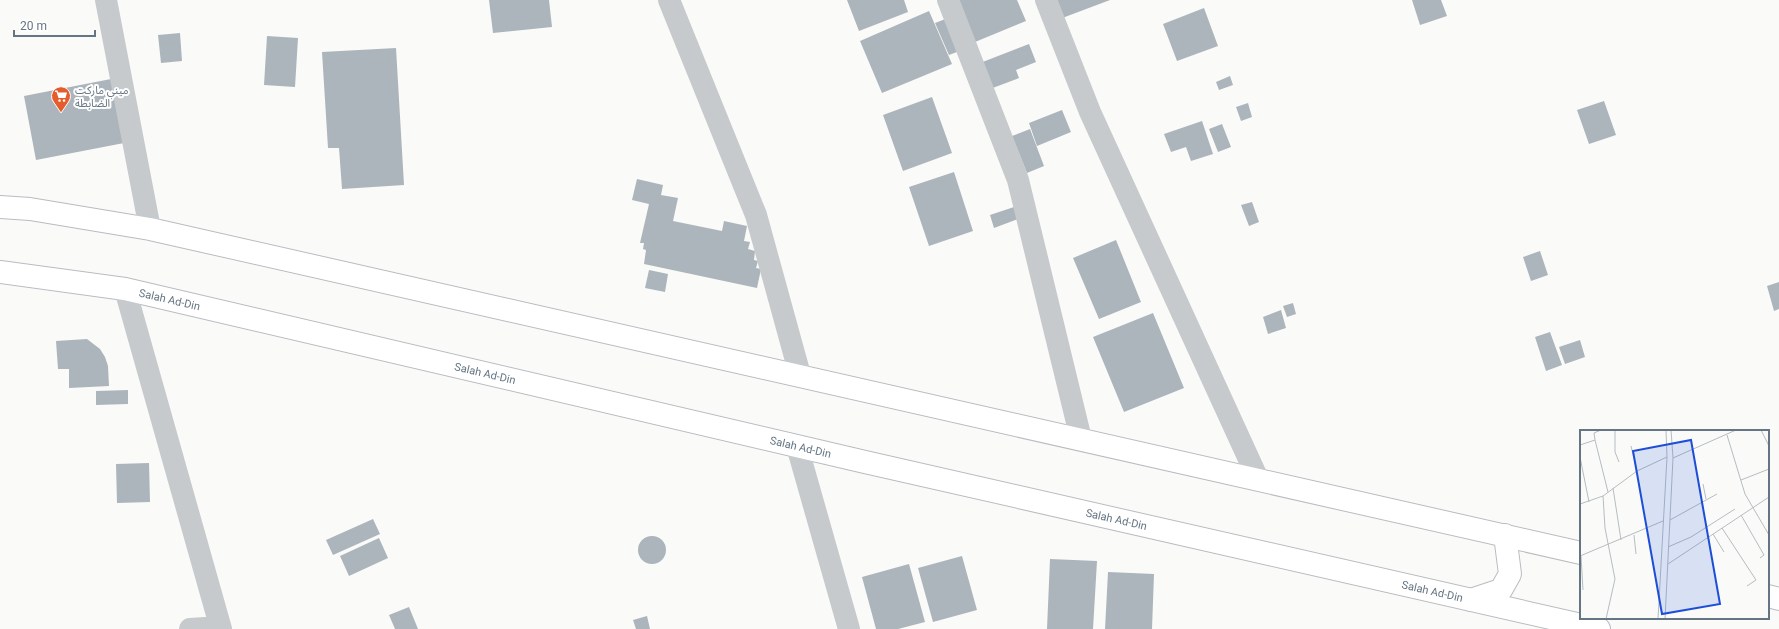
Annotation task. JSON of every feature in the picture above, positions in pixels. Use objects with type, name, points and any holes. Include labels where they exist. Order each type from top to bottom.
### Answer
[{"type":"highway","points":[[0,207],[30,209],[150,229],[1580,553]]},
{"type":"highway","name":"Salah Ad-Din","points":[[0,272],[125,289],[797,446],[1600,629]]},
{"type":"highway","points":[[1471,600],[1500,590],[1510,574],[1505,535]]},
{"type":"highway","points":[[1769,596],[1779,599]]},
{"type":"lane","points":[[106,0],[150,229]]},
{"type":"lane","points":[[669,0],[756,215],[800,375]]},
{"type":"lane","points":[[948,0],[1018,180],[1081,439]]},
{"type":"lane","points":[[1046,0],[1090,112],[1258,479]]},
{"type":"lane","points":[[125,289],[220,628],[190,629]]},
{"type":"lane","points":[[797,446],[849,629]]},
{"type":"building","points":[[489,0],[549,0],[552,27],[493,33]]},
{"type":"building","points":[[847,0],[904,0],[908,12],[859,31]]},
{"type":"building","points":[[958,0],[1017,0],[1026,21],[975,42]]},
{"type":"building","points":[[1050,0],[1110,0],[1057,20]]},
{"type":"building","points":[[1412,0],[1441,0],[1447,16],[1420,25]]},
{"type":"building","points":[[1204,8],[1218,46],[1177,61],[1163,24]]},
{"type":"building","points":[[929,11],[952,64],[882,93],[860,41]]},
{"type":"building","points":[[948,18],[962,50],[949,55],[935,23]]},
{"type":"building","points":[[180,33],[182,61],[161,63],[158,35]]},
{"type":"building","points":[[267,36],[298,38],[295,87],[264,85]]},
{"type":"building","points":[[1029,44],[1036,62],[1016,70],[1019,78],[990,89],[980,63]]},
{"type":"building","points":[[396,48],[404,185],[342,189],[339,148],[328,148],[322,52]]},
{"type":"building","points":[[1230,76],[1233,85],[1219,90],[1216,82]]},
{"type":"building","points":[[111,79],[124,143],[36,160],[24,96]]},
{"type":"building","points":[[932,97],[952,153],[903,171],[883,115]]},
{"type":"building","points":[[1604,101],[1616,135],[1589,144],[1577,110]]},
{"type":"building","points":[[1248,103],[1252,117],[1241,121],[1236,107]]},
{"type":"building","points":[[1062,110],[1071,132],[1037,146],[1029,123]]},
{"type":"building","points":[[1202,121],[1213,154],[1191,161],[1186,147],[1171,152],[1164,134]]},
{"type":"building","points":[[1222,124],[1231,147],[1218,152],[1209,129]]},
{"type":"building","points":[[1030,129],[1044,166],[1027,173],[1012,136]]},
{"type":"building","points":[[954,172],[973,231],[929,246],[909,187]]},
{"type":"building","points":[[637,179],[663,185],[661,195],[678,198],[673,221],[722,231],[724,221],[747,226],[744,241],[750,242],[748,249],[755,251],[754,260],[758,261],[756,268],[761,269],[757,288],[644,264],[646,250],[643,249],[644,243],[640,243],[649,204],[632,200]]},
{"type":"building","points":[[1252,202],[1259,222],[1249,226],[1241,205]]},
{"type":"building","points":[[1017,206],[1021,218],[994,228],[990,215]]},
{"type":"building","points":[[1116,240],[1141,302],[1099,319],[1073,258]]},
{"type":"building","points":[[1540,251],[1548,275],[1531,281],[1523,257]]},
{"type":"building","points":[[649,270],[668,274],[665,292],[645,288]]},
{"type":"building","points":[[1779,282],[1779,309],[1774,311],[1767,286]]},
{"type":"building","points":[[1293,303],[1296,314],[1287,317],[1283,306]]},
{"type":"building","points":[[1281,310],[1286,328],[1268,334],[1263,317]]},
{"type":"building","points":[[1153,313],[1184,388],[1124,412],[1093,337]]},
{"type":"building","points":[[1550,332],[1562,365],[1546,371],[1535,337]]},
{"type":"building","points":[[87,339],[100,349],[105,357],[108,366],[109,386],[69,388],[69,369],[58,369],[56,341]]},
{"type":"building","points":[[1580,340],[1585,357],[1565,364],[1559,347]]},
{"type":"building","points":[[128,390],[128,404],[96,405],[96,391]]},
{"type":"building","points":[[149,463],[150,502],[117,503],[116,464]]},
{"type":"building","points":[[373,519],[380,534],[333,555],[326,540]]},
{"type":"building","points":[[652,536],[662,540],[666,550],[662,560],[652,564],[642,560],[638,550],[642,540]]},
{"type":"building","points":[[379,538],[388,558],[349,576],[340,556]]},
{"type":"building","points":[[962,556],[977,610],[933,622],[918,568]]},
{"type":"building","points":[[1050,559],[1097,561],[1093,629],[1047,629]]},
{"type":"building","points":[[909,564],[925,622],[898,629],[876,629],[862,577]]},
{"type":"building","points":[[1108,572],[1154,574],[1152,629],[1105,629]]},
{"type":"building","points":[[409,607],[418,629],[395,629],[389,615]]},
{"type":"building","points":[[647,616],[650,629],[636,629],[633,620]]},
{"type":"place","name":"ميني ماركت الضابطة","points":[[61,113]]}]
